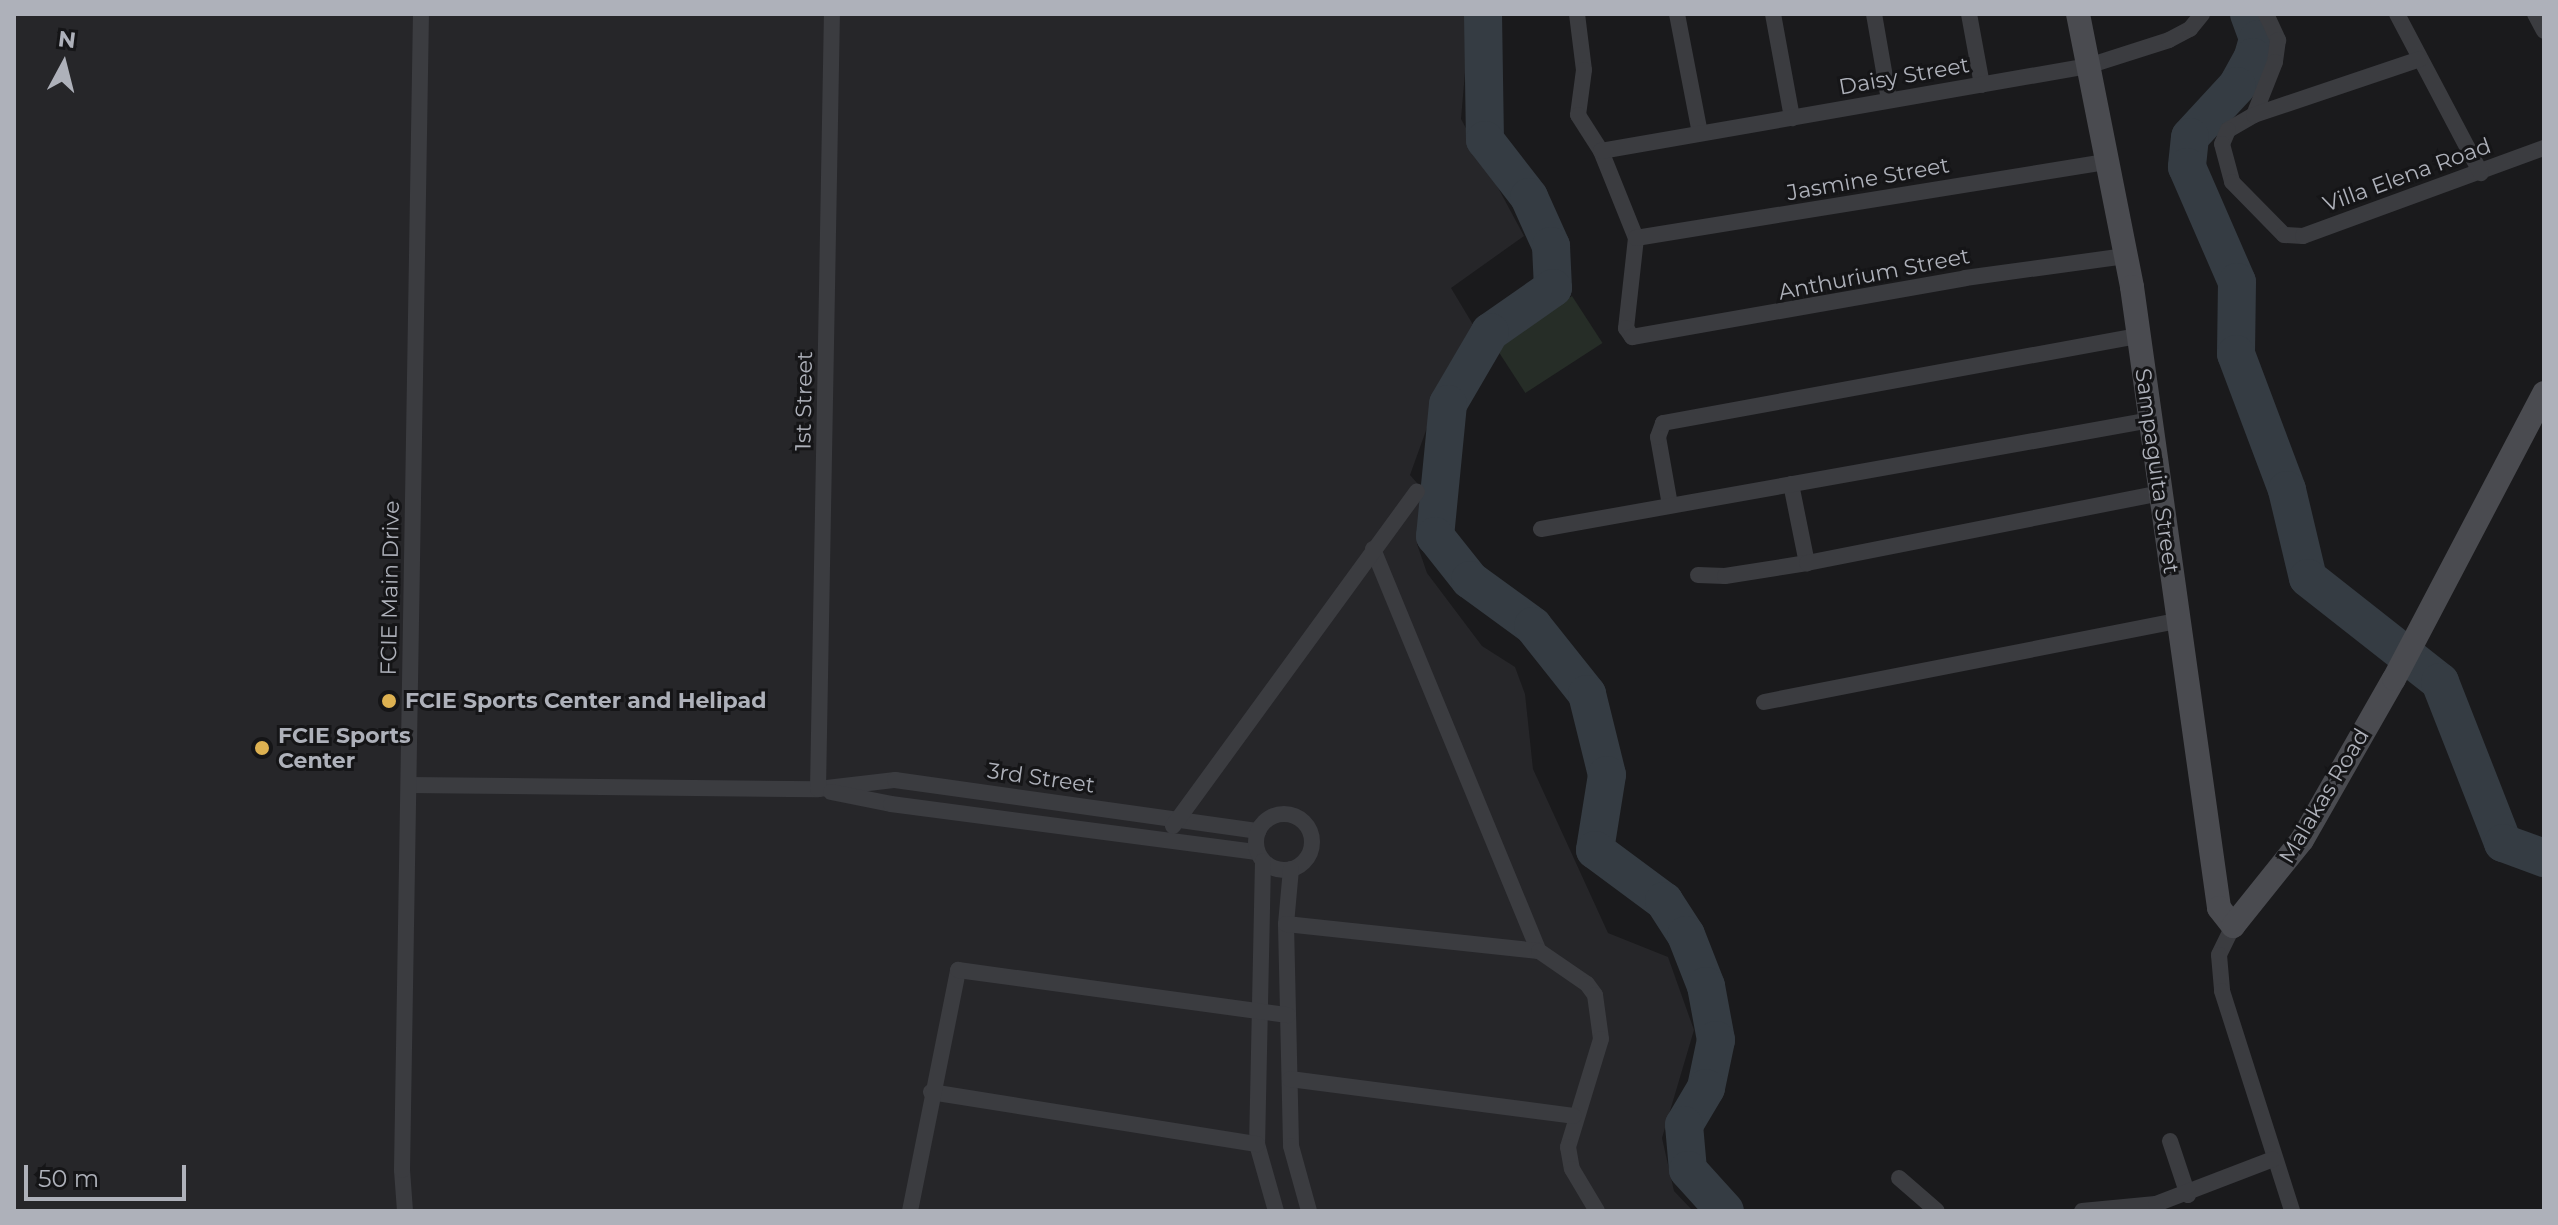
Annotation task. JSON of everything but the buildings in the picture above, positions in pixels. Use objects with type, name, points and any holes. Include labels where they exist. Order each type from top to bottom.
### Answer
[{"type":"street","name":"FCIE Main Drive","points":[[405,1211],[421,14]]},
{"type":"street","name":"1st Street","points":[[818,789],[832,14]]},
{"type":"street","points":[[1577,14],[1584,70],[1578,115],[1601,151],[1636,238]]},
{"type":"street","points":[[1677,14],[1700,133]]},
{"type":"street","points":[[1773,14],[1792,118]]},
{"type":"street","points":[[1874,14],[1889,100]]},
{"type":"street","points":[[1969,14],[1982,85]]},
{"type":"street","name":"Sampaguita Street","points":[[2078,14],[2138,336],[2219,908],[2233,926]]},
{"type":"street","name":"Daisy Street","points":[[1601,151],[2088,66],[2169,40],[2202,14]]},
{"type":"street","points":[[2254,115],[2278,40],[2266,14]]},
{"type":"street","points":[[2397,14],[2481,173]]},
{"type":"street","points":[[2535,14],[2544,31]]},
{"type":"street","points":[[2254,115],[2420,59]]},
{"type":"street","name":"Villa Elena Road","points":[[2254,115],[2228,130],[2222,144],[2232,182],[2284,235],[2303,236],[2544,148]]},
{"type":"street","name":"Jasmine Street","points":[[1636,238],[2107,162]]},
{"type":"street","name":"Anthurium Street","points":[[1636,238],[1626,328],[1632,337],[1965,278],[2125,256]]},
{"type":"street","points":[[1670,505],[1658,437],[1663,423],[2138,336]]},
{"type":"street","name":"Malakas Road","points":[[2292,1211],[2222,991],[2219,955],[2233,926],[2302,840],[2394,679],[2544,393]]},
{"type":"street","points":[[1541,529],[2151,420]]},
{"type":"street","points":[[1791,484],[1807,563]]},
{"type":"street","points":[[1170,839],[1174,818],[1417,492]]},
{"type":"street","points":[[1698,575],[1725,576],[1807,563],[2160,493]]},
{"type":"street","points":[[1373,549],[1539,951]]},
{"type":"street","points":[[1764,702],[2177,621]]},
{"type":"street","name":"3rd Street","points":[[409,785],[818,789],[895,780],[1258,831]]},
{"type":"street","name":"3rd Street","points":[[818,789],[891,804],[1170,839],[1260,856]]},
{"type":"street","points":[[1276,1211],[1257,1144],[1258,831],[1274,816],[1284,814],[1307,827],[1310,853],[1291,869],[1286,924],[1291,1146],[1309,1211]]},
{"type":"street","points":[[1260,856],[1291,869]]},
{"type":"street","points":[[1286,924],[1539,951],[1587,984],[1595,995],[1601,1039],[1574,1116],[1568,1147],[1572,1169],[1597,1211]]},
{"type":"street","points":[[910,1211],[955,974],[965,968],[1288,1015]]},
{"type":"street","points":[[1290,1079],[1574,1116]]},
{"type":"street","points":[[931,1092],[1257,1144]]},
{"type":"street","points":[[2170,1141],[2188,1195]]},
{"type":"street","points":[[2082,1211],[2156,1204],[2188,1195],[2273,1159]]},
{"type":"street","points":[[1899,1178],[1937,1211]]},
{"type":"shaded area","points":[[14,14],[1470,14],[1461,119],[1524,236],[1451,288],[1478,333],[1437,400],[1410,475],[1425,492],[1417,544],[1427,573],[1482,646],[1515,667],[1525,694],[1533,769],[1608,933],[1668,957],[1694,1030],[1662,1138],[1674,1191],[1693,1211],[14,1211]]},
{"type":"shaded area","points":[[1572,296],[1602,343],[1525,393],[1495,346]]},
{"type":"waterway","points":[[1483,14],[1485,140],[1529,197],[1551,246],[1553,288],[1490,332],[1448,404],[1435,536],[1470,580],[1533,626],[1587,694],[1607,775],[1595,850],[1664,901],[1686,935],[1706,986],[1716,1040],[1706,1088],[1684,1125],[1688,1170],[1725,1211]]},
{"type":"waterway","points":[[2249,14],[2258,39],[2253,57],[2237,86],[2190,137],[2187,167],[2237,282],[2236,354],[2287,490],[2308,578],[2440,682],[2503,843],[2544,858]]},
{"type":"place","name":"FCIE Sports Center and Helipad","points":[[389,701]]},
{"type":"place","name":"FCIE Sports Center","points":[[262,748]]}]
